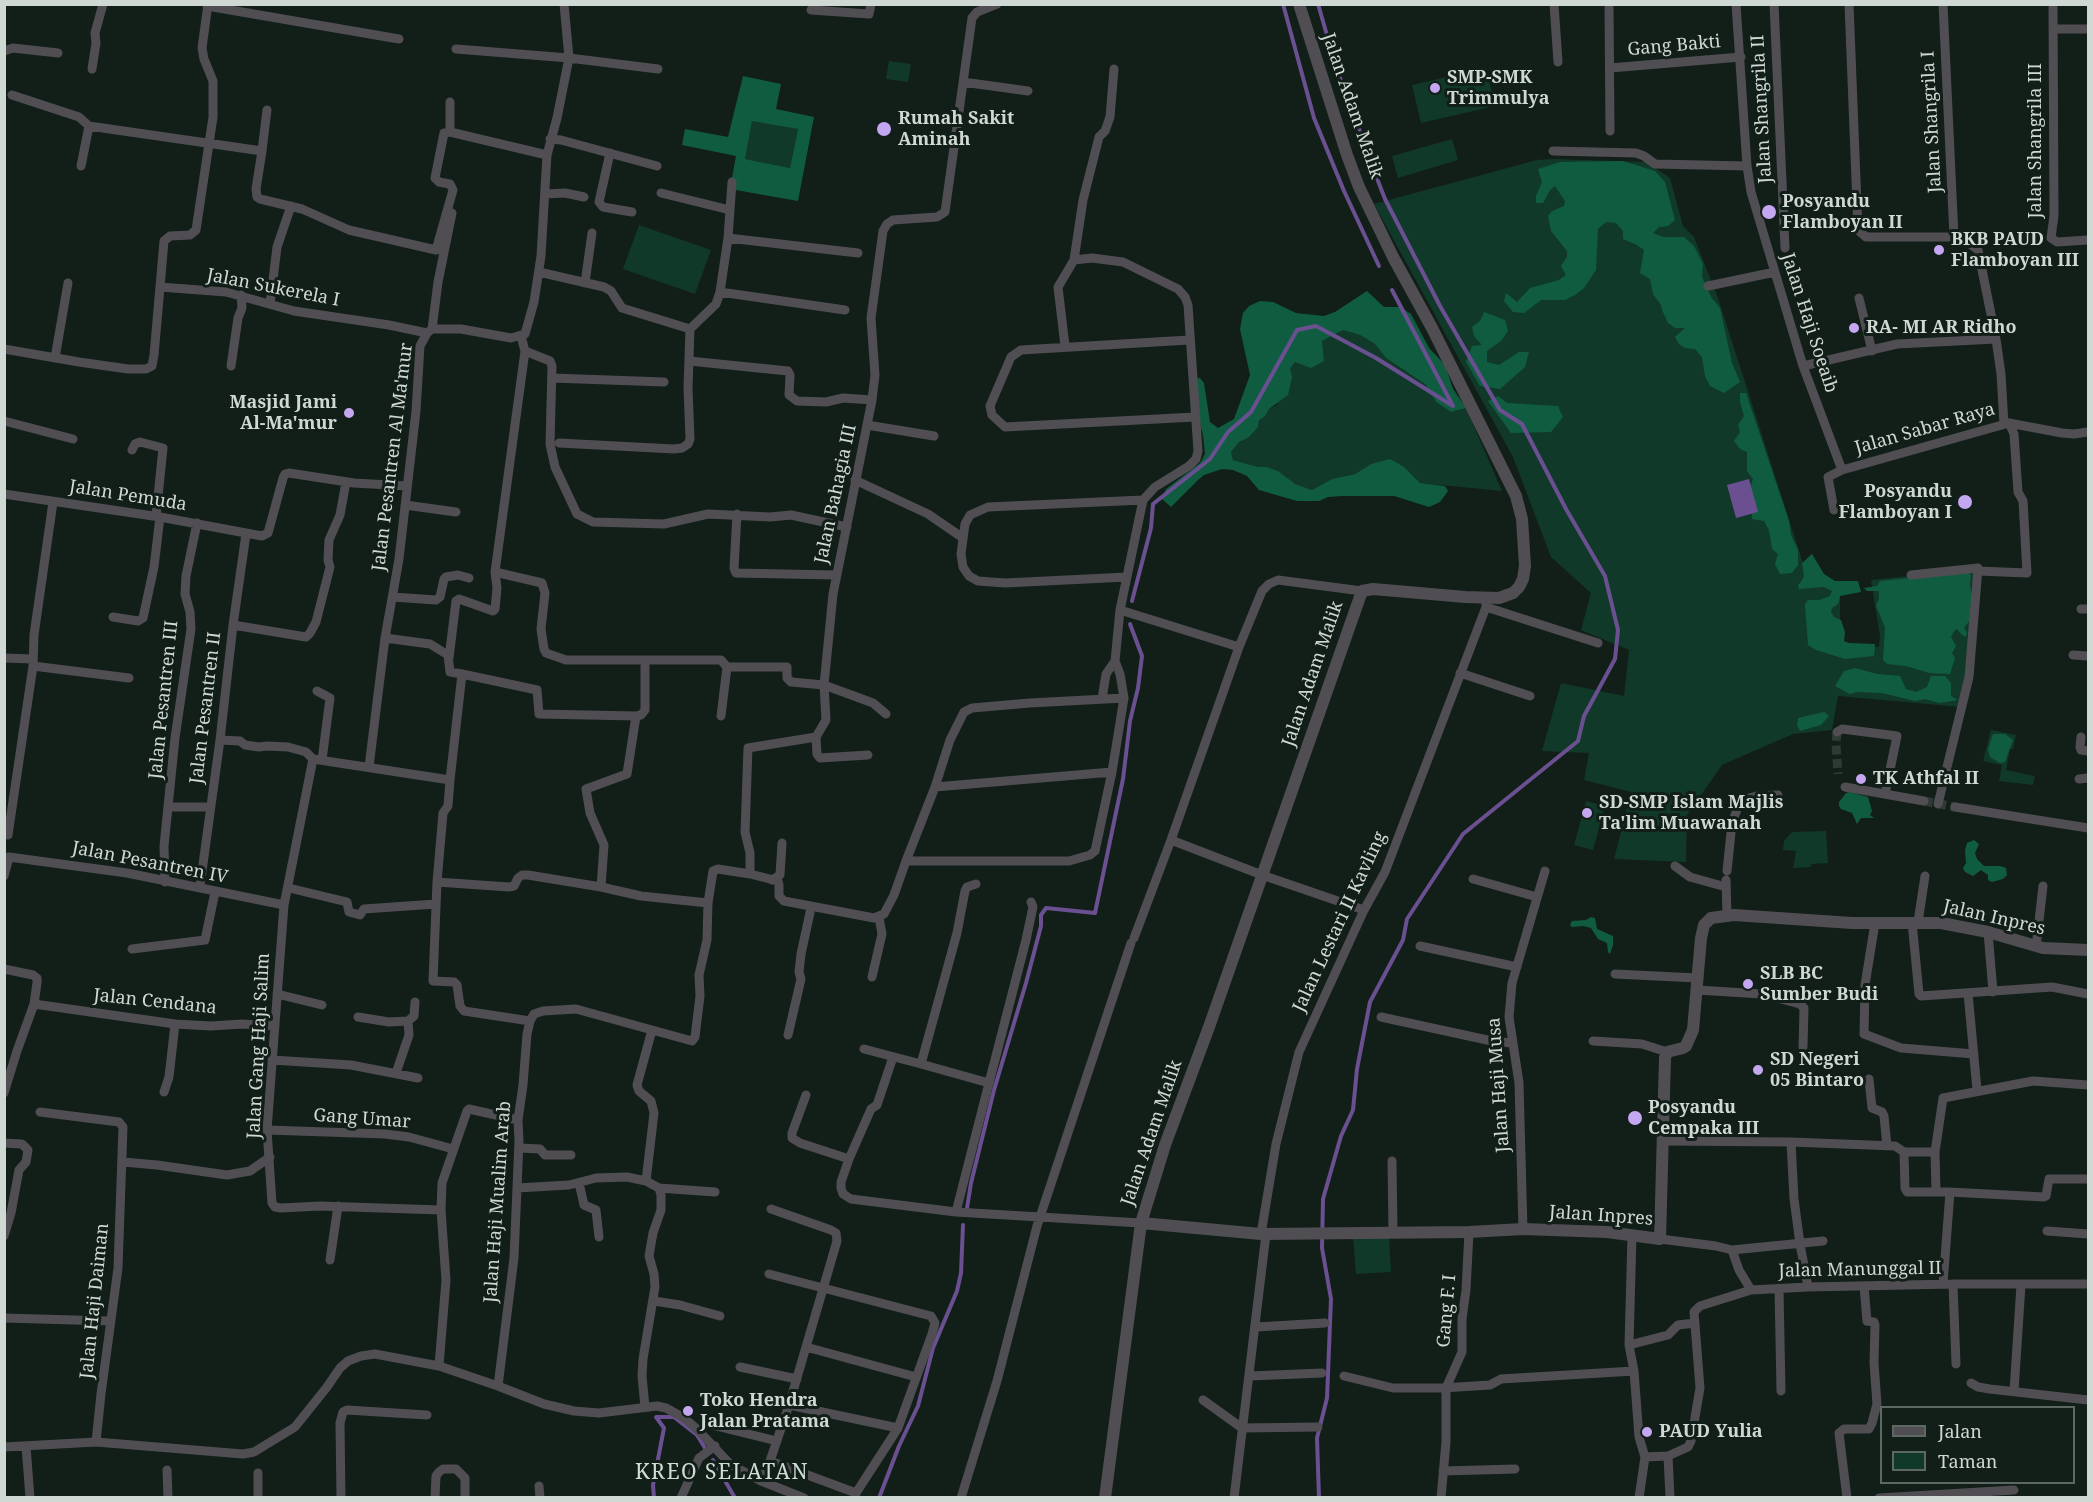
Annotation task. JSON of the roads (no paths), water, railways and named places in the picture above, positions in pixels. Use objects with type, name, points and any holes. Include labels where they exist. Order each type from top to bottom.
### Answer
[{"type":"street","points":[[92,69],[96,43],[95,33],[103,4]]},
{"type":"street","points":[[564,4],[569,58],[547,155],[539,272],[529,324],[525,334],[521,336],[525,351],[495,572],[497,588],[493,611],[459,599],[456,601],[448,669],[450,672],[537,690],[539,714],[636,716],[642,715],[645,710],[645,660]]},
{"type":"street","points":[[998,4],[977,12],[972,18],[963,82],[1028,91]]},
{"type":"street","name":"Jalan Adam Malik","points":[[1105,1497],[1141,1222],[1165,1144],[1362,591],[1373,589],[1486,603],[1513,593],[1523,579],[1525,566],[1522,519],[1516,496],[1359,187],[1299,4]]},
{"type":"street","points":[[1554,4],[1558,62]]},
{"type":"street","points":[[1609,4],[1610,131]]},
{"type":"street","name":"Jalan Haji Soeaib","points":[[1736,4],[1747,166],[1751,192],[1803,366],[1842,470]]},
{"type":"street","name":"Jalan Shangrila II","points":[[1774,4],[1785,249]]},
{"type":"street","points":[[1849,4],[1858,230],[1866,237],[1954,237],[1966,241],[1978,250],[1996,339],[2006,423],[2014,434],[2018,492],[2023,501],[2027,573],[1978,570],[1911,574]]},
{"type":"street","name":"Jalan Shangrila I","points":[[1943,4],[1954,237]]},
{"type":"street","name":"Jalan Shangrila III","points":[[2053,4],[2054,216],[2051,238],[2057,242],[2088,240]]},
{"type":"street","points":[[4,349],[128,369],[146,369],[152,366],[164,241],[170,236],[190,235],[196,230],[209,145],[214,100],[213,81],[202,48],[207,5],[399,39]]},
{"type":"street","points":[[811,10],[870,9]]},
{"type":"street","points":[[2053,29],[2088,29]]},
{"type":"street","points":[[4,51],[13,48],[58,53]]},
{"type":"street","points":[[456,49],[569,58],[658,69]]},
{"type":"street","name":"Gang Bakti","points":[[1610,68],[1741,57]]},
{"type":"street","points":[[1065,346],[1059,287],[1074,260],[1086,189],[1099,137],[1106,131],[1110,117],[1114,69]]},
{"type":"street","name":"Jalan Bahagia III","points":[[816,737],[826,720],[824,685],[836,575],[872,400],[875,375],[871,318],[884,231],[887,224],[893,220],[937,217],[945,212],[963,82]]},
{"type":"street","points":[[12,95],[79,117],[89,126],[262,151]]},
{"type":"street","points":[[450,102],[450,132]]},
{"type":"street","points":[[267,110],[256,189],[257,197],[291,206],[349,230],[436,250],[453,190],[450,184],[437,180],[435,175],[442,136],[446,132],[547,155]]},
{"type":"street","points":[[81,166],[89,126]]},
{"type":"street","points":[[550,139],[657,166]]},
{"type":"street","points":[[1553,152],[1636,153],[1655,164],[1747,166]]},
{"type":"street","points":[[610,153],[599,202],[603,207],[632,212]]},
{"type":"street","points":[[559,443],[682,448],[688,444],[690,439],[690,329],[716,304],[720,292],[729,238],[732,182]]},
{"type":"street","points":[[545,194],[565,193],[584,197]]},
{"type":"street","points":[[661,193],[730,210]]},
{"type":"street","points":[[270,304],[277,248],[291,206]]},
{"type":"street","points":[[430,331],[452,216],[448,208]]},
{"type":"street","points":[[585,283],[592,233]]},
{"type":"street","points":[[729,238],[858,253]]},
{"type":"street","points":[[906,861],[1069,861],[1085,858],[1095,851],[1112,772],[1124,698],[1115,661],[1120,610],[1143,500],[1155,487],[1189,466],[1196,459],[1198,452],[1188,305],[1185,297],[1178,289],[1124,262],[1092,258],[1074,260]]},
{"type":"street","points":[[539,272],[611,291],[619,305],[630,312],[690,329]]},
{"type":"street","points":[[1708,286],[1774,272]]},
{"type":"street","points":[[55,358],[68,283]]},
{"type":"street","name":"Jalan Sukerela I","points":[[160,287],[226,292],[294,311],[430,331]]},
{"type":"street","points":[[720,292],[845,309]]},
{"type":"street","points":[[231,366],[238,318],[242,308],[241,295]]},
{"type":"street","points":[[1859,298],[1872,351]]},
{"type":"street","name":"Jalan Pesantren Al Ma'mur","points":[[369,767],[405,505],[420,346],[430,331],[461,329],[511,338],[521,336]]},
{"type":"street","points":[[1803,366],[1897,344],[1996,339]]},
{"type":"street","points":[[1189,340],[1065,346],[1015,352],[990,406],[992,415],[1005,427],[1195,417]]},
{"type":"street","points":[[525,351],[550,361],[552,378],[550,444],[555,467],[577,514],[592,522],[664,524],[708,514],[770,517],[791,515],[847,527]]},
{"type":"street","points":[[689,361],[788,371],[790,375],[789,395],[797,401],[826,402],[843,398],[872,400]]},
{"type":"street","points":[[552,378],[664,382]]},
{"type":"street","points":[[4,421],[73,439]]},
{"type":"street","name":"Jalan Sabar Raya","points":[[1842,470],[2006,423],[2062,433],[2088,432]]},
{"type":"street","points":[[867,425],[934,436]]},
{"type":"street","points":[[113,616],[138,621],[143,618],[154,567],[163,448],[140,442],[135,444],[132,450]]},
{"type":"street","points":[[1834,510],[1828,477],[1842,470]]},
{"type":"street","points":[[246,534],[262,536],[268,533],[285,474],[296,473],[346,482],[407,486]]},
{"type":"street","points":[[855,480],[928,514],[963,538]]},
{"type":"street","points":[[233,625],[306,637],[310,633],[316,622],[330,567],[329,540],[340,515],[346,482]]},
{"type":"street","name":"Jalan Pemuda","points":[[4,494],[158,517],[246,534]]},
{"type":"street","points":[[1126,577],[1005,583],[978,581],[969,576],[963,567],[961,554],[965,524],[970,515],[988,507],[1143,500]]},
{"type":"street","points":[[8,835],[53,502]]},
{"type":"street","points":[[405,505],[456,512]]},
{"type":"street","points":[[737,514],[734,568],[736,573],[836,575]]},
{"type":"street","name":"Jalan Pesantren III","points":[[165,882],[164,846],[175,738],[190,629],[190,612],[185,594],[186,576],[197,524]]},
{"type":"street","name":"Jalan Pesantren II","points":[[200,886],[246,534]]},
{"type":"street","points":[[1938,804],[1969,677],[1978,570]]},
{"type":"street","points":[[495,572],[542,583],[545,592],[541,629],[546,653],[566,660],[721,660],[727,667],[721,716]]},
{"type":"street","points":[[393,597],[436,600],[440,597],[446,577],[458,575],[469,578]]},
{"type":"street","points":[[961,1497],[997,1381],[1040,1217],[1132,940],[1171,840],[1239,647],[1262,591],[1269,584],[1278,580],[1362,591]]},
{"type":"street","points":[[1486,603],[1598,643]]},
{"type":"street","name":"Jalan Lestari II Kavling","points":[[1234,1497],[1256,1327],[1263,1234],[1276,1144],[1299,1052],[1364,910],[1385,872],[1486,603]]},
{"type":"street","points":[[1120,610],[1239,647]]},
{"type":"street","points":[[385,638],[430,644],[445,652],[449,658]]},
{"type":"street","points":[[2073,655],[2088,656]]},
{"type":"street","points":[[4,658],[129,678]]},
{"type":"street","points":[[1102,699],[1106,674],[1115,661]]},
{"type":"street","points":[[727,667],[787,667],[787,678],[791,682],[824,685],[873,703],[886,714]]},
{"type":"street","points":[[1460,673],[1530,696]]},
{"type":"street","points":[[462,674],[449,776],[448,806],[443,813],[437,882],[433,981],[457,985],[460,1006],[464,1011],[530,1021],[538,1012],[576,1009],[689,1041],[695,1037],[700,996],[699,975],[707,940],[708,903],[713,871],[718,869],[750,873],[779,882],[781,900],[812,908],[879,917],[884,914],[894,895],[935,787],[950,740],[964,712],[972,708],[1124,698]]},
{"type":"street","name":"Jalan Gang Haji Salim","points":[[317,691],[330,698],[284,905],[267,1130],[272,1203],[275,1207],[338,1206],[441,1210]]},
{"type":"street","points":[[601,887],[604,845],[590,813],[586,789],[627,774],[636,716]]},
{"type":"street","points":[[1840,731],[1897,736],[1885,794]]},
{"type":"street","points":[[750,873],[750,853],[745,832],[747,749],[816,737],[817,754],[820,758],[868,755]]},
{"type":"street","points":[[2081,737],[2081,750],[2088,751]]},
{"type":"street","points":[[220,740],[240,741],[245,746],[288,747],[306,752],[317,760],[449,776]]},
{"type":"street","points":[[935,787],[1112,772]]},
{"type":"street","points":[[1845,787],[1924,801]]},
{"type":"street","points":[[1593,1041],[1642,1044],[1667,1052],[1683,1048],[1691,1038],[1704,925],[1712,918],[1727,915],[1726,879],[1732,823],[1738,807],[1749,798],[1778,795]]},
{"type":"street","points":[[169,807],[210,807]]},
{"type":"street","points":[[1955,807],[2088,828]]},
{"type":"street","points":[[1171,840],[1262,875],[1364,910]]},
{"type":"street","points":[[772,880],[780,875],[782,843]]},
{"type":"street","name":"Jalan Pesantren IV","points":[[4,876],[9,857],[127,873],[165,882],[200,886],[215,892],[284,905]]},
{"type":"street","points":[[1675,866],[1690,876],[1726,879]]},
{"type":"street","name":"Jalan Haji Musa","points":[[1522,1229],[1519,1083],[1515,1052],[1511,1043],[1509,1017],[1512,983],[1545,871]]},
{"type":"street","points":[[437,882],[509,887],[514,886],[522,875],[528,875],[641,896],[708,903]]},
{"type":"street","points":[[1925,876],[1915,922],[1919,996],[2052,987],[2088,994]]},
{"type":"street","points":[[1473,879],[1537,897]]},
{"type":"street","points":[[921,1064],[957,933],[964,891],[967,887],[976,884]]},
{"type":"street","points":[[2036,947],[2043,886]]},
{"type":"street","points":[[288,888],[347,902],[349,912],[360,915],[364,909],[436,904]]},
{"type":"street","points":[[132,949],[205,940],[215,892]]},
{"type":"street","points":[[956,1212],[1026,940],[1033,907],[1031,902]]},
{"type":"street","points":[[788,1035],[801,979],[799,972],[801,954],[812,908]]},
{"type":"street","name":"Jalan Inpres","points":[[1727,915],[1875,923],[1941,922],[1988,932],[2036,947],[2055,950],[2088,950]]},
{"type":"street","points":[[872,977],[882,934],[879,917]]},
{"type":"street","points":[[1875,923],[1865,985],[1864,1034],[1901,1048],[1974,1054]]},
{"type":"street","points":[[1988,932],[1993,992]]},
{"type":"street","points":[[1420,946],[1517,967]]},
{"type":"street","points":[[4,969],[37,978],[34,1004],[16,1051],[4,1093]]},
{"type":"street","points":[[1615,974],[1762,994],[1800,1004],[1804,1008],[1803,1047]]},
{"type":"street","points":[[1968,993],[1977,1090]]},
{"type":"street","points":[[277,994],[322,1005]]},
{"type":"street","points":[[358,1017],[389,1022],[408,1021],[414,1016],[415,1002]]},
{"type":"street","name":"Jalan Cendana","points":[[34,1004],[175,1024],[274,1026]]},
{"type":"street","points":[[1381,1017],[1511,1043]]},
{"type":"street","points":[[396,1073],[409,1035],[408,1021]]},
{"type":"street","name":"Jalan Haji Mualim Arab","points":[[498,1386],[514,1258],[519,1148],[518,1120],[530,1021]]},
{"type":"street","points":[[164,1092],[169,1077],[175,1024]]},
{"type":"street","points":[[646,1181],[654,1113],[651,1101],[639,1091],[637,1085],[652,1030]]},
{"type":"street","points":[[4,1049],[16,1051]]},
{"type":"street","points":[[864,1049],[989,1083]]},
{"type":"street","name":"Jalan Inpres","points":[[1141,1222],[1263,1234],[1469,1232],[1522,1229],[1598,1232],[1660,1239],[1667,1052]]},
{"type":"street","points":[[892,1057],[877,1105],[871,1109],[849,1159],[841,1182],[843,1194],[850,1198],[956,1212],[1141,1222]]},
{"type":"street","points":[[272,1060],[351,1065],[418,1078]]},
{"type":"street","points":[[1869,1079],[1872,1108],[1882,1112],[1884,1116],[1887,1146]]},
{"type":"street","points":[[1936,1191],[1935,1152],[1942,1098],[2033,1081],[2088,1085]]},
{"type":"street","points":[[806,1095],[792,1138],[800,1143],[849,1159]]},
{"type":"street","points":[[439,1366],[446,1280],[441,1210],[442,1183],[466,1111],[469,1109],[518,1120]]},
{"type":"street","name":"Jalan Haji Daiman","points":[[40,1112],[119,1122],[123,1130],[118,1268],[96,1442]]},
{"type":"street","name":"Gang Umar","points":[[267,1130],[385,1134],[409,1137],[453,1149]]},
{"type":"street","points":[[1663,1141],[1791,1142],[1901,1148],[1904,1152],[1907,1192],[1936,1191],[2044,1197],[2049,1179],[2088,1179]]},
{"type":"street","points":[[1791,1142],[1794,1199],[1808,1287]]},
{"type":"street","points":[[4,1143],[22,1144],[28,1150],[26,1162],[19,1170],[11,1214],[4,1236]]},
{"type":"street","points":[[519,1148],[540,1149],[544,1155],[572,1155]]},
{"type":"street","points":[[1904,1152],[1935,1152]]},
{"type":"street","points":[[123,1162],[227,1175],[250,1171],[270,1157]]},
{"type":"street","points":[[1392,1161],[1393,1231]]},
{"type":"street","points":[[517,1188],[579,1183],[596,1178],[627,1177],[646,1181],[659,1188],[715,1192]]},
{"type":"street","points":[[579,1183],[584,1205],[597,1210],[599,1237]]},
{"type":"street","points":[[645,1407],[643,1359],[654,1301],[654,1274],[650,1261],[650,1250],[661,1210],[659,1188]]},
{"type":"street","points":[[1950,1192],[1948,1284],[1956,1364]]},
{"type":"street","points":[[330,1260],[338,1206]]},
{"type":"street","points":[[761,1481],[789,1405],[837,1241],[836,1233],[831,1230],[771,1209]]},
{"type":"street","name":"Gang F. I","points":[[1441,1497],[1446,1442],[1446,1388],[1462,1352],[1462,1319],[1469,1232]]},
{"type":"street","points":[[2047,1232],[2088,1234]]},
{"type":"street","points":[[1632,1235],[1629,1345],[1634,1371],[1639,1437],[1645,1456],[1639,1497]]},
{"type":"street","points":[[1660,1239],[1732,1250],[1823,1241]]},
{"type":"street","points":[[1732,1250],[1739,1270],[1751,1290]]},
{"type":"street","points":[[769,1274],[931,1316],[934,1323],[898,1428],[855,1495],[770,1461]]},
{"type":"street","name":"Jalan Manunggal II","points":[[1695,1323],[1694,1312],[1700,1306],[1751,1290],[1948,1284],[2088,1284]]},
{"type":"street","points":[[2014,1391],[2021,1285]]},
{"type":"street","points":[[1846,1497],[1839,1433],[1841,1430],[1869,1429],[1877,1404],[1874,1363],[1875,1324],[1866,1320],[1864,1287]]},
{"type":"street","points":[[1779,1288],[1781,1391]]},
{"type":"street","points":[[654,1301],[680,1305],[720,1316]]},
{"type":"street","points":[[4,1318],[110,1321]]},
{"type":"street","points":[[1256,1327],[1325,1323]]},
{"type":"street","points":[[1629,1345],[1668,1335],[1678,1325],[1695,1323],[1700,1388],[1691,1441],[1688,1447],[1668,1456],[1645,1456]]},
{"type":"street","points":[[806,1347],[916,1377]]},
{"type":"street","points":[[4,1447],[96,1442],[232,1453],[254,1452],[294,1427],[348,1361],[375,1354],[439,1366],[544,1404],[574,1411],[599,1413],[657,1406],[666,1408],[684,1418],[715,1446],[730,1464],[761,1481],[804,1497]]},
{"type":"street","points":[[740,1367],[797,1379]]},
{"type":"street","points":[[1344,1376],[1393,1388],[1446,1388],[1491,1385],[1501,1379],[1634,1371]]},
{"type":"street","points":[[1250,1376],[1322,1373]]},
{"type":"street","points":[[1971,1383],[1978,1387],[2088,1400]]},
{"type":"street","points":[[1203,1400],[1242,1428],[1318,1427]]},
{"type":"street","points":[[789,1405],[898,1428]]},
{"type":"street","points":[[340,1497],[341,1416],[343,1412],[347,1410],[427,1415]]},
{"type":"street","points":[[712,1425],[777,1441]]},
{"type":"street","points":[[26,1446],[30,1497]]},
{"type":"street","points":[[681,1497],[699,1458],[715,1446]]},
{"type":"street","points":[[1668,1456],[1670,1497]]},
{"type":"street","points":[[435,1497],[436,1476],[444,1469],[456,1469],[465,1478],[465,1497]]},
{"type":"street","points":[[1443,1472],[1515,1469]]},
{"type":"street","points":[[167,1470],[168,1497]]},
{"type":"street","points":[[258,1473],[258,1497]]},
{"type":"street","points":[[539,1486],[540,1497]]},
{"type":"street","points":[[1879,1497],[2014,1490]]},
{"type":"waterway","points":[[1283,4],[1314,118],[1344,191],[1379,266]]},
{"type":"waterway","points":[[1318,4],[1337,70],[1365,145]]},
{"type":"waterway","points":[[1319,1498],[1317,1438],[1327,1398],[1331,1299],[1322,1248],[1323,1199],[1341,1136],[1353,1110],[1357,1069],[1370,1002],[1403,940],[1407,919],[1463,834],[1578,741],[1584,716],[1615,659],[1618,630],[1605,576],[1566,509],[1522,424],[1500,410],[1440,306],[1385,199],[1371,163]]},
{"type":"waterway","points":[[1132,601],[1151,528],[1153,504],[1210,459],[1228,432],[1251,412],[1297,330],[1316,326],[1376,358],[1453,406],[1392,290]]},
{"type":"waterway","points":[[967,1208],[994,1090],[1026,983],[1041,926],[1041,915],[1046,908],[1095,913],[1123,779],[1130,721],[1138,688],[1142,656],[1130,624]]},
{"type":"waterway","points":[[879,1498],[899,1446],[918,1406],[933,1348],[957,1291],[961,1273],[963,1225]]},
{"type":"waterway","points":[[654,1498],[653,1485],[664,1428],[656,1417],[674,1417],[697,1435],[705,1448]]},
{"type":"waterway","points":[[713,1460],[735,1498]]},
{"type":"tunnel","points":[[1837,732],[1838,774]]},
{"type":"tunnel","points":[[1924,801],[1955,807]]},
{"type":"place","name":"SMP-SMK Trimmulya","points":[[1435,88]]},
{"type":"place","name":"Rumah Sakit Aminah","points":[[884,129]]},
{"type":"place","name":"Posyandu Flamboyan II","points":[[1769,212]]},
{"type":"place","name":"BKB PAUD Flamboyan III","points":[[1939,250]]},
{"type":"place","name":"RA- MI AR Ridho","points":[[1854,328]]},
{"type":"place","name":"Masjid Jami Al-Ma'mur","points":[[349,413]]},
{"type":"place","name":"Posyandu Flamboyan I","points":[[1965,502]]},
{"type":"place","name":"TK Athfal II","points":[[1861,779]]},
{"type":"place","name":"SD-SMP Islam Majlis Ta'lim Muawanah","points":[[1587,813]]},
{"type":"place","name":"SLB BC Sumber Budi","points":[[1748,984]]},
{"type":"place","name":"SD Negeri 05 Bintaro","points":[[1758,1070]]},
{"type":"place","name":"Posyandu Cempaka III","points":[[1635,1118]]},
{"type":"place","name":"Toko Hendra Jalan Pratama","points":[[688,1411]]},
{"type":"place","name":"PAUD Yulia","points":[[1647,1432]]},
{"type":"district","name":"KREO SELATAN","points":[[722,1473]]}]
